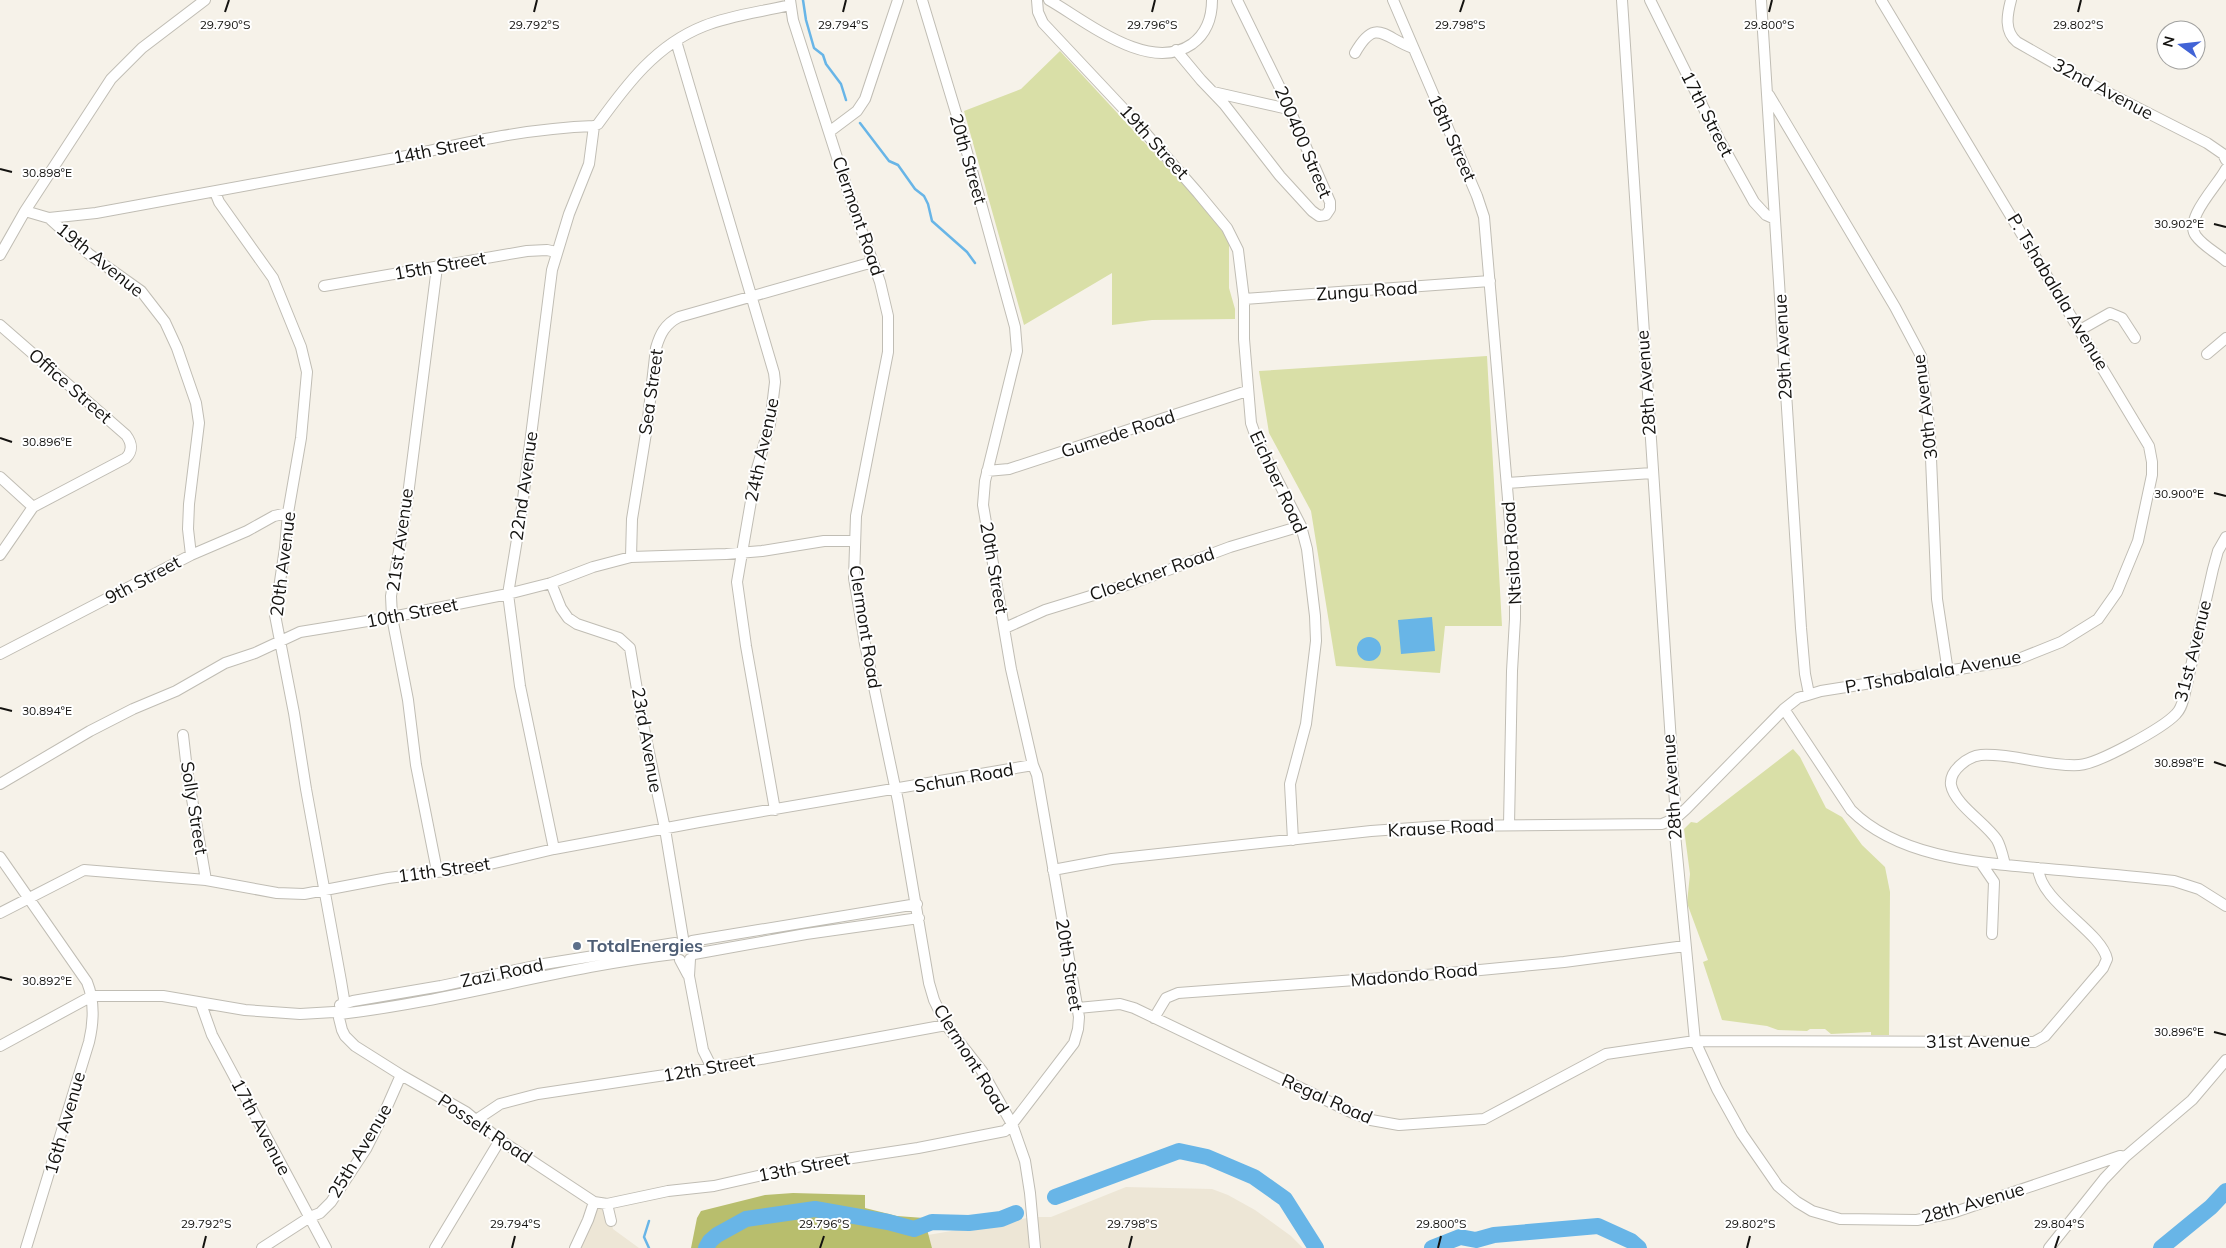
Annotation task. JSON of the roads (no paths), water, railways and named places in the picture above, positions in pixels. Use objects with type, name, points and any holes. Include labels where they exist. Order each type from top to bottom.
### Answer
[{"type":"street","points":[[1,251],[111,79],[142,48],[205,0]]},
{"type":"street","points":[[829,132],[856,111],[865,99],[898,0]]},
{"type":"street","name":"20th Street","points":[[922,0],[964,141],[1017,335],[1015,358],[983,491],[984,521],[1011,669],[1033,765],[1037,775],[1078,1008],[1078,1029],[1074,1043],[1012,1124]]},
{"type":"street","name":"19th Street","points":[[1037,0],[1038,12],[1043,24],[1135,121],[1227,228],[1238,250],[1244,299]]},
{"type":"street","points":[[1049,0],[1128,46],[1155,52],[1176,50],[1191,45],[1204,32],[1211,16],[1212,0]]},
{"type":"street","name":"200400 Street","points":[[1176,50],[1312,211],[1316,215],[1324,216],[1329,213],[1330,202],[1282,92],[1237,0]]},
{"type":"street","name":"18th Street","points":[[1393,0],[1482,209],[1486,230],[1490,281]]},
{"type":"street","name":"28th Avenue","points":[[1622,0],[1676,818],[1675,834],[1696,1041],[1717,1089],[1742,1134],[1778,1186],[1812,1211],[1828,1216],[1882,1221],[1934,1218],[2120,1156],[2124,1157]]},
{"type":"street","name":"17th Street","points":[[1650,0],[1719,139],[1754,202],[1766,215],[1775,219]]},
{"type":"street","name":"29th Avenue","points":[[1761,0],[1803,660],[1809,694]]},
{"type":"street","name":"P. Tshabalala Avenue","points":[[1784,709],[1798,698],[1809,694],[2016,660],[2043,650],[2090,625],[2102,615],[2112,602],[2130,564],[2147,504],[2152,475],[2151,454],[2123,401],[1881,0]]},
{"type":"street","name":"32nd Avenue","points":[[2011,0],[2008,28],[2012,38],[2017,42],[2096,86],[2207,143],[2223,154],[2226,160]]},
{"type":"street","points":[[594,126],[598,124],[633,77],[662,50],[690,32],[711,24],[790,3]]},
{"type":"street","name":"Clermont Road","points":[[790,3],[851,201],[886,304],[890,340],[881,396],[856,516],[854,578],[858,610],[917,904],[929,983],[934,1000],[946,1025],[982,1072],[1012,1124]]},
{"type":"street","points":[[1355,53],[1363,39],[1378,32],[1385,33],[1413,48]]},
{"type":"street","name":"24th Avenue","points":[[676,41],[771,360],[775,382],[770,424],[756,472],[738,572],[737,592],[775,810]]},
{"type":"street","points":[[1212,92],[1288,109]]},
{"type":"street","name":"30th Avenue","points":[[1768,92],[1895,306],[1921,356],[1930,435],[1937,599],[1948,672]]},
{"type":"street","name":"14th Street","points":[[49,218],[96,213],[215,192],[451,146],[559,128],[594,126]]},
{"type":"street","name":"22nd Avenue","points":[[554,849],[520,686],[508,594],[556,252],[589,164],[594,126]]},
{"type":"street","points":[[2226,169],[2195,216],[2192,226],[2196,237],[2226,261]]},
{"type":"street","name":"20th Avenue","points":[[215,192],[219,202],[273,278],[286,306],[305,364],[307,379],[305,400],[275,615],[344,999],[337,1013]]},
{"type":"street","name":"19th Avenue","points":[[25,211],[49,218],[89,254],[141,290],[165,322],[177,348],[196,403],[199,423],[189,504],[188,529],[191,555]]},
{"type":"street","name":"15th Street","points":[[324,286],[527,251],[547,250],[556,252]]},
{"type":"street","name":"Sea Street","points":[[631,557],[632,519],[660,336],[665,327],[679,317],[873,262]]},
{"type":"street","name":"21st Avenue","points":[[437,267],[406,511],[391,596],[392,617],[408,700],[416,765],[437,871]]},
{"type":"street","name":"Zungu Road","points":[[1244,299],[1490,281]]},
{"type":"street","name":"Ntsiba Road","points":[[1490,281],[1516,619],[1512,671],[1508,825]]},
{"type":"street","name":"Eichber Road","points":[[1244,299],[1244,339],[1249,414],[1254,432],[1300,526],[1309,563],[1316,641],[1306,724],[1290,784],[1293,840]]},
{"type":"street","points":[[2080,330],[2110,313],[2122,318],[2135,338]]},
{"type":"street","name":"Office Street","points":[[0,325],[126,435],[130,442],[130,452],[119,462],[69,486],[33,507]]},
{"type":"street","points":[[2207,354],[2226,339]]},
{"type":"street","name":"Gumede Road","points":[[987,471],[1018,466],[1247,391]]},
{"type":"street","points":[[1507,483],[1652,473]]},
{"type":"street","points":[[0,477],[33,507],[0,555]]},
{"type":"street","name":"9th Street","points":[[0,654],[191,555],[240,534],[274,516],[288,513]]},
{"type":"street","name":"Cloeckner Road","points":[[1005,628],[1045,610],[1145,579],[1230,547],[1300,526]]},
{"type":"street","name":"31st Avenue","points":[[2005,865],[1996,840],[1960,800],[1953,789],[1951,780],[1956,770],[1968,760],[1981,755],[2062,764],[2079,765],[2090,763],[2111,754],[2176,715],[2181,708],[2184,698],[2218,551],[2226,537]]},
{"type":"street","name":"10th Street","points":[[0,784],[90,731],[133,709],[176,691],[224,663],[255,653],[300,632],[392,617],[508,594],[551,583],[593,567],[631,557],[742,553],[814,542],[854,541]]},
{"type":"street","name":"23rd Avenue","points":[[551,583],[561,608],[568,618],[577,624],[619,638],[630,648],[654,782],[665,829],[684,950],[703,1050],[712,1068]]},
{"type":"street","points":[[1676,818],[1784,709],[1851,810],[1862,821],[1889,837],[1963,861],[2174,881],[2199,889],[2226,906]]},
{"type":"street","name":"Solly Street","points":[[184,735],[187,770],[206,880]]},
{"type":"street","name":"Schun Road","points":[[895,789],[1033,765]]},
{"type":"street","name":"11th Street","points":[[0,913],[84,870],[206,880],[291,894],[326,891],[388,878],[477,868],[554,849],[895,789]]},
{"type":"street","name":"Krause Road","points":[[1053,870],[1112,859],[1370,831],[1508,825],[1662,824],[1676,818]]},
{"type":"street","points":[[0,857],[87,982],[92,996]]},
{"type":"street","points":[[1981,863],[1994,882],[1992,934]]},
{"type":"street","name":"31st Avenue","points":[[1696,1041],[2014,1043],[2040,1039],[2103,968],[2107,959],[2096,941],[2051,896],[2038,874],[2038,868]]},
{"type":"street","name":"Zazi Road","points":[[0,1046],[92,996],[163,996],[201,1004],[285,1014],[337,1013],[442,998],[585,968],[917,904]]},
{"type":"street","name":"Zazi Road","points":[[343,1003],[441,986],[544,964],[684,950],[919,918]]},
{"type":"street","name":"Madondo Road","points":[[1154,1018],[1166,998],[1178,993],[1457,972],[1564,962],[1685,946]]},
{"type":"street","name":"16th Avenue","points":[[26,1248],[89,1042],[93,1024],[92,996]]},
{"type":"street","name":"17th Avenue","points":[[201,1004],[212,1035],[326,1248]]},
{"type":"street","name":"Regal Road","points":[[1078,1008],[1120,1004],[1154,1018],[1355,1114],[1371,1120],[1399,1125],[1484,1119],[1606,1054],[1696,1041]]},
{"type":"street","name":"Posselt Road","points":[[337,1013],[342,1030],[350,1042],[369,1056],[466,1112],[500,1140],[594,1202]]},
{"type":"street","name":"12th Street","points":[[476,1120],[480,1115],[500,1104],[538,1094],[712,1068],[946,1025]]},
{"type":"street","points":[[2049,1248],[2080,1206],[2124,1157],[2192,1100],[2226,1060]]},
{"type":"street","name":"25th Avenue","points":[[262,1248],[310,1217],[320,1213],[331,1202],[366,1148],[401,1076]]},
{"type":"street","points":[[1012,1124],[1024,1161],[1030,1193],[1035,1248]]},
{"type":"street","name":"13th Street","points":[[594,1202],[607,1204],[668,1191],[714,1186],[806,1165],[1005,1131],[1012,1124]]},
{"type":"street","points":[[435,1248],[500,1140]]},
{"type":"street","points":[[575,1248],[594,1202]]},
{"type":"street","points":[[607,1204],[611,1221]]},
{"type":"water","points":[[1432,617],[1435,651],[1401,654],[1398,620]]},
{"type":"water","points":[[1369,637],[1378,640],[1381,649],[1378,658],[1369,661],[1360,658],[1357,649],[1360,640]]},
{"type":"waterway","points":[[803,0],[806,20],[814,48],[823,55],[826,64],[841,84],[846,100]]},
{"type":"waterway","points":[[860,123],[889,161],[898,165],[915,189],[924,196],[932,221],[967,252],[975,263]]},
{"type":"waterway","points":[[1055,1197],[1179,1151],[1207,1157],[1254,1177],[1285,1199],[1316,1248]]},
{"type":"waterway","points":[[2161,1248],[2211,1207],[2226,1191]]},
{"type":"waterway","points":[[706,1248],[717,1235],[746,1219],[815,1209],[888,1222],[914,1229],[932,1222],[969,1223],[1001,1219],[1016,1213]]},
{"type":"waterway","points":[[649,1221],[644,1237],[649,1248]]},
{"type":"waterway","points":[[1432,1248],[1460,1237],[1476,1240],[1494,1235],[1598,1226],[1631,1241],[1639,1248]]},
{"type":"place","name":"TotalEnergies","points":[[577,946]]}]
